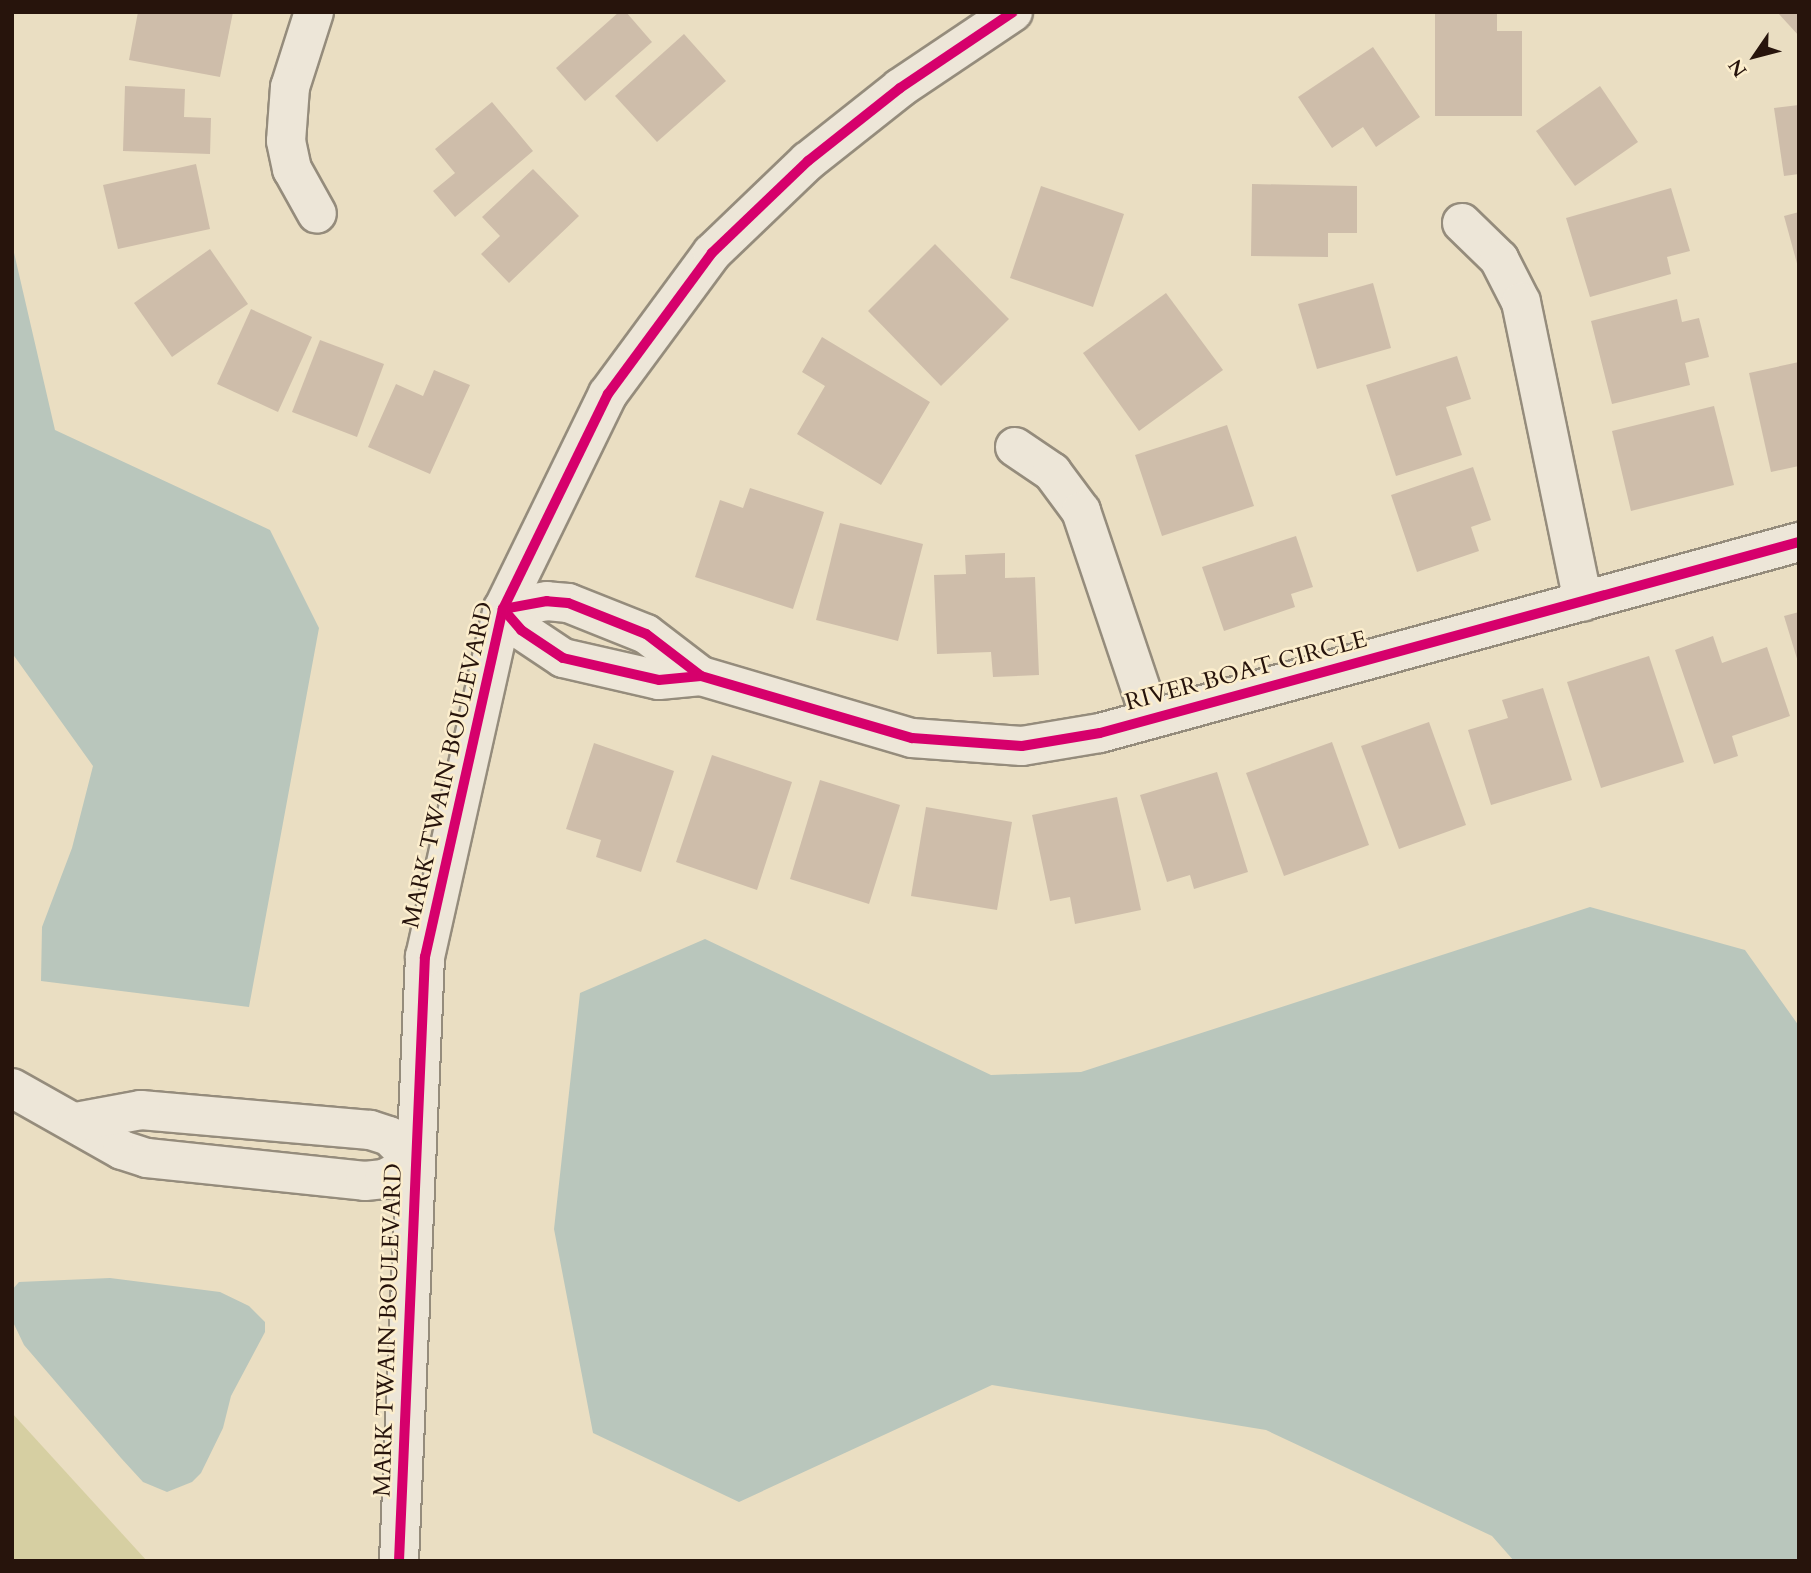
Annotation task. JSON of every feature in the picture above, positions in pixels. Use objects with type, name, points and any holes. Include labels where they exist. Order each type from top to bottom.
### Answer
[{"type":"street","points":[[314,12],[290,87],[286,141],[292,169],[317,214]]},
{"type":"street","name":"MARK TWAIN BOULEVARD","points":[[399,1561],[425,957],[503,609],[608,394],[712,253],[808,161],[890,96],[1013,12]]},
{"type":"street","points":[[1462,223],[1499,259],[1521,302],[1583,602]]},
{"type":"street","points":[[1015,447],[1052,472],[1081,511],[1151,719]]},
{"type":"street","name":"RIVER BOAT CIRCLE","points":[[503,609],[547,601],[568,603],[646,634],[701,676],[876,730],[948,744],[1022,746],[1063,741],[1151,719],[1799,542]]},
{"type":"street","name":"RIVER BOAT CIRCLE","points":[[503,609],[531,638],[563,658],[659,680],[701,676]]},
{"type":"street","points":[[12,1088],[122,1150],[147,1158],[365,1181],[384,1179],[416,1163],[389,1136],[370,1130],[141,1110],[76,1122]]},
{"type":"shaded area","points":[[12,244],[55,430],[270,530],[319,628],[249,1007],[41,981],[42,927],[72,848],[93,766],[12,653]]},
{"type":"shaded area","points":[[1590,907],[1745,950],[1799,1026],[1799,1561],[1514,1561],[1492,1536],[1266,1430],[992,1385],[739,1502],[593,1433],[554,1229],[580,993],[705,939],[991,1075],[1081,1072]]},
{"type":"shaded area","points":[[110,1278],[220,1292],[249,1306],[265,1322],[265,1332],[231,1396],[223,1428],[201,1473],[192,1482],[167,1492],[143,1482],[121,1458],[24,1345],[12,1320],[12,1290],[19,1282]]},
{"type":"shaded area","points":[[12,1413],[147,1561],[12,1561]]},
{"type":"building","points":[[138,12],[233,12],[220,77],[129,60]]},
{"type":"building","points":[[619,12],[626,12],[652,42],[585,101],[556,68]]},
{"type":"building","points":[[1435,12],[1497,12],[1497,31],[1522,31],[1522,116],[1435,116]]},
{"type":"building","points":[[1777,12],[1799,12],[1799,36]]},
{"type":"building","points":[[684,34],[726,81],[657,142],[615,96]]},
{"type":"building","points":[[1373,47],[1420,117],[1376,147],[1363,127],[1332,148],[1298,97]]},
{"type":"building","points":[[125,86],[185,89],[184,117],[211,118],[210,154],[123,151]]},
{"type":"building","points":[[1600,86],[1638,142],[1575,186],[1536,131]]},
{"type":"building","points":[[492,102],[533,151],[455,217],[433,191],[455,173],[435,149]]},
{"type":"building","points":[[1799,105],[1799,174],[1784,176],[1774,108]]},
{"type":"building","points":[[196,164],[210,229],[118,249],[103,185]]},
{"type":"building","points":[[533,169],[579,216],[509,283],[481,254],[500,236],[482,217]]},
{"type":"building","points":[[1252,184],[1357,186],[1357,233],[1328,233],[1328,257],[1251,256]]},
{"type":"building","points":[[1041,186],[1124,214],[1093,307],[1010,278]]},
{"type":"building","points":[[1671,188],[1690,251],[1667,257],[1671,274],[1590,297],[1566,218]]},
{"type":"building","points":[[1799,212],[1799,267],[1798,267],[1784,216]]},
{"type":"building","points":[[935,244],[1009,319],[941,386],[868,311]]},
{"type":"building","points":[[210,249],[248,304],[172,357],[134,303]]},
{"type":"building","points":[[1373,283],[1391,348],[1317,369],[1298,304]]},
{"type":"building","points":[[1166,293],[1223,370],[1139,431],[1083,353]]},
{"type":"building","points":[[1677,299],[1682,322],[1699,318],[1709,357],[1685,363],[1690,385],[1612,404],[1591,321]]},
{"type":"building","points":[[251,309],[312,337],[278,412],[217,384]]},
{"type":"building","points":[[822,337],[930,402],[881,485],[797,434],[825,386],[802,372]]},
{"type":"building","points":[[320,340],[384,364],[357,437],[292,412]]},
{"type":"building","points":[[1457,356],[1471,399],[1446,407],[1462,455],[1396,476],[1366,385]]},
{"type":"building","points":[[1799,362],[1799,466],[1771,472],[1749,373]]},
{"type":"building","points":[[434,370],[470,385],[430,474],[368,447],[396,384],[423,396]]},
{"type":"building","points":[[1714,406],[1734,485],[1631,511],[1612,431]]},
{"type":"building","points":[[1227,425],[1254,506],[1162,536],[1135,455]]},
{"type":"building","points":[[1473,467],[1491,520],[1471,527],[1479,551],[1417,572],[1391,495]]},
{"type":"building","points":[[750,488],[824,512],[793,609],[695,577],[720,500],[743,508]]},
{"type":"building","points":[[840,523],[923,544],[898,641],[816,620]]},
{"type":"building","points":[[1296,536],[1313,587],[1291,594],[1295,607],[1224,631],[1202,567]]},
{"type":"building","points":[[1005,553],[1005,578],[1035,577],[1039,675],[993,677],[991,652],[937,654],[934,575],[966,574],[965,555]]},
{"type":"building","points":[[1799,612],[1799,662],[1798,662],[1784,616]]},
{"type":"building","points":[[1713,636],[1722,663],[1767,647],[1790,716],[1732,736],[1738,756],[1714,764],[1675,650]]},
{"type":"building","points":[[1649,656],[1684,762],[1601,788],[1567,682]]},
{"type":"building","points":[[1543,688],[1572,780],[1491,805],[1468,730],[1508,718],[1502,700]]},
{"type":"building","points":[[1429,722],[1466,825],[1399,849],[1361,746]]},
{"type":"building","points":[[1332,742],[1369,845],[1284,876],[1246,773]]},
{"type":"building","points":[[594,743],[674,771],[641,872],[596,857],[601,840],[566,829]]},
{"type":"building","points":[[712,755],[792,782],[757,890],[676,862]]},
{"type":"building","points":[[1217,772],[1248,872],[1194,889],[1190,875],[1167,882],[1140,795]]},
{"type":"building","points":[[820,780],[900,805],[869,904],[790,879]]},
{"type":"building","points":[[1117,797],[1141,910],[1075,924],[1070,897],[1050,901],[1032,815]]},
{"type":"building","points":[[926,807],[1012,822],[997,910],[911,896]]},
{"type":"cycle path","points":[[399,1561],[425,957],[503,609],[608,394],[712,253],[808,161],[900,88],[1013,12]]},
{"type":"cycle path","points":[[701,676],[646,634],[568,603],[547,601],[503,609],[521,630],[563,658],[659,680],[701,676],[912,738],[1022,746],[1100,733],[1799,542]]}]
